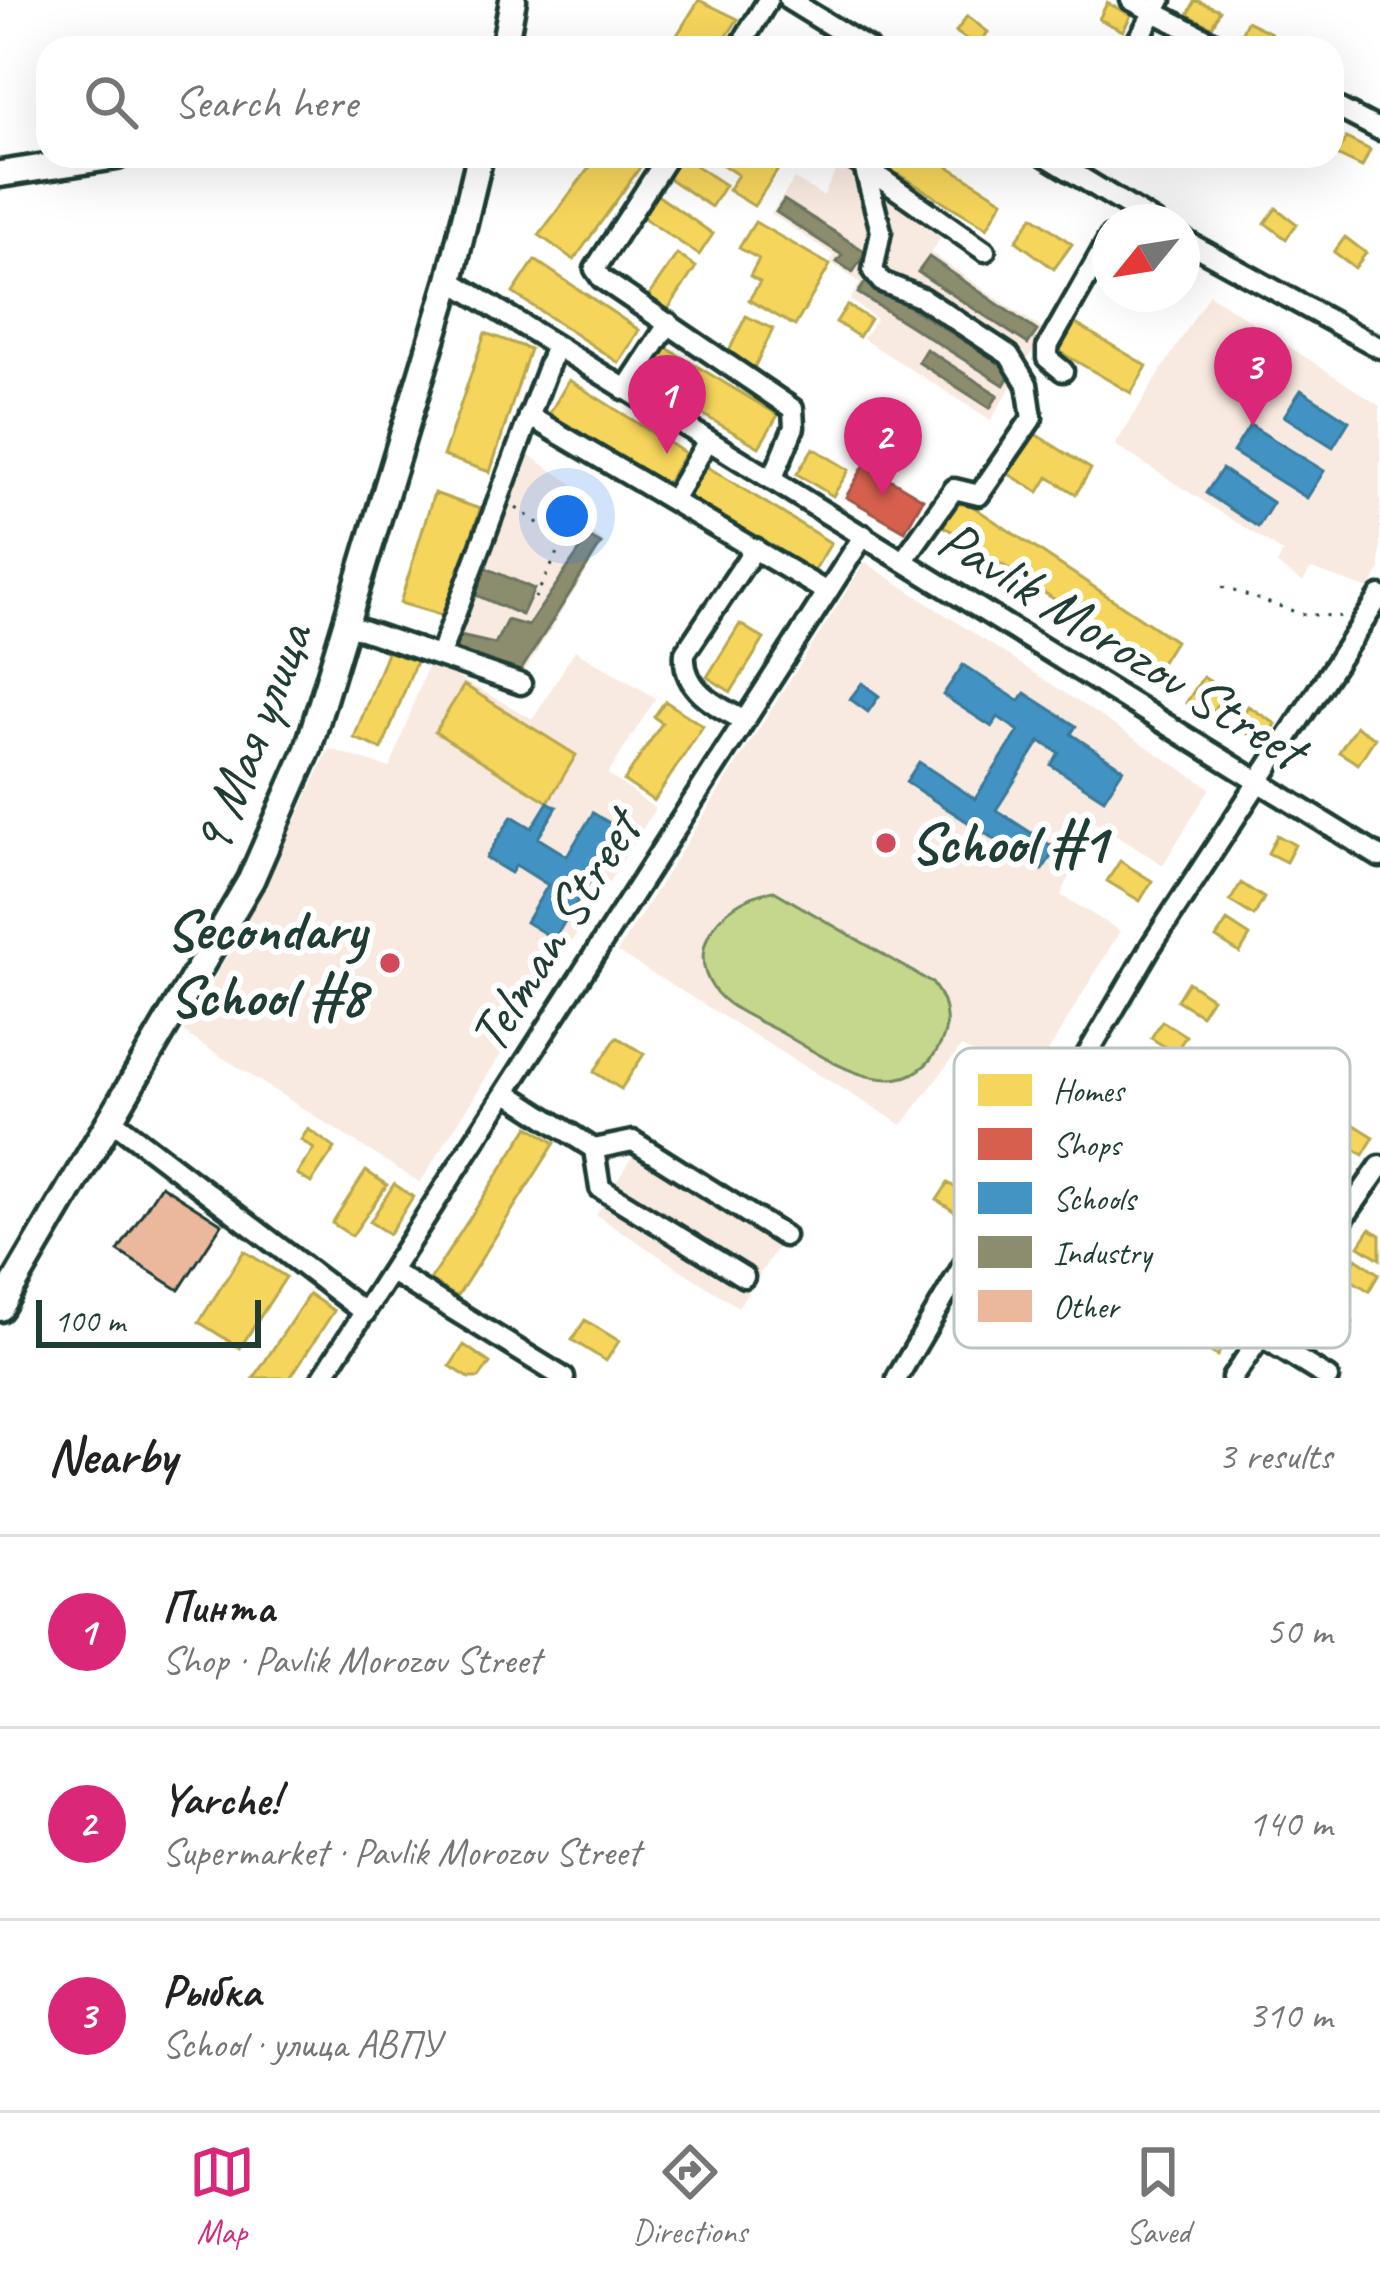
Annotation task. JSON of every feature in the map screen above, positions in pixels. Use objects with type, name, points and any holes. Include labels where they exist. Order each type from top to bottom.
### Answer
[{"type":"main road","points":[[506,36],[513,0]]},
{"type":"main road","points":[[0,174],[39,168]]},
{"type":"main road","name":"9 Мая улица","points":[[0,1309],[251,880],[308,749],[450,280],[477,168]]},
{"type":"street","points":[[746,36],[768,0]]},
{"type":"street","points":[[789,0],[848,36]]},
{"type":"street","points":[[1132,0],[1158,6],[1205,36]]},
{"type":"street","points":[[1140,36],[1158,6]]},
{"type":"street","points":[[1344,111],[1380,130]]},
{"type":"street","points":[[660,168],[596,269],[602,279],[793,409],[794,427],[772,479]]},
{"type":"street","points":[[862,168],[880,231],[873,271],[882,282],[922,298],[1009,355],[1027,384],[1032,418],[980,495],[954,489],[903,561]]},
{"type":"street","points":[[871,168],[985,251]]},
{"type":"street","points":[[1074,168],[1112,204]]},
{"type":"street","points":[[1200,249],[1380,348]]},
{"type":"street","points":[[1063,371],[1047,358],[1047,348],[1092,269]]},
{"type":"street","name":"Pavlik Morozov Street","points":[[450,280],[1380,857]]},
{"type":"street","points":[[626,390],[669,323]]},
{"type":"street","points":[[440,655],[555,348]]},
{"type":"street","points":[[530,416],[825,591]]},
{"type":"street","points":[[674,498],[707,442]]},
{"type":"street","name":"Telman Street","points":[[322,1378],[863,535]]},
{"type":"street","points":[[743,720],[694,688],[684,670],[685,653],[755,548]]},
{"type":"street","points":[[1093,1048],[1151,946],[1376,603]]},
{"type":"street","points":[[348,625],[521,684]]},
{"type":"street","points":[[506,1092],[594,1149],[633,1141],[784,1236]]},
{"type":"street","points":[[112,1120],[365,1312]]},
{"type":"street","points":[[594,1149],[600,1188],[745,1277]]},
{"type":"street","points":[[1350,1209],[1380,1166]]},
{"type":"street","points":[[392,1272],[564,1378]]},
{"type":"street","points":[[897,1378],[954,1285]]},
{"type":"street","points":[[1232,1378],[1253,1348]]},
{"type":"street","points":[[1282,1348],[1328,1378]]},
{"type":"path","points":[[498,501],[531,515],[564,541],[535,598]]},
{"type":"path","points":[[1222,587],[1302,614],[1344,619],[1376,603]]},
{"type":"shaded area","points":[[838,168],[850,168],[943,234],[931,253],[1045,331],[991,420],[863,339],[876,319],[850,300],[860,283],[830,262],[833,255],[771,214],[794,179],[823,196]]},
{"type":"shaded area","points":[[1209,294],[1380,406],[1380,571],[1369,589],[1311,569],[1303,582],[1277,565],[1283,552],[1115,445]]},
{"type":"shaded area","points":[[520,449],[577,487],[564,511],[604,543],[520,679],[446,652]]},
{"type":"shaded area","name":"School #1","points":[[865,562],[1210,788],[1163,865],[1095,822],[1061,895],[1120,931],[1050,1048],[954,1048],[954,1056],[902,1125],[617,952]]},
{"type":"shaded area","name":"Secondary School #8","points":[[575,650],[656,698],[608,774],[655,809],[420,1183],[184,1033],[261,894],[329,749],[390,768],[429,662],[533,719]]},
{"type":"shaded area","points":[[633,1155],[779,1245],[738,1307],[596,1215]]},
{"type":"green space","points":[[774,891],[932,983],[947,1019],[941,1043],[926,1065],[908,1076],[866,1076],[744,1014],[719,995],[705,971],[707,938],[727,912]]},
{"type":"building: Homes","points":[[699,0],[738,19],[727,36],[676,36]]},
{"type":"building: Homes","points":[[1195,0],[1220,10],[1212,27],[1188,15]]},
{"type":"building: Homes","points":[[1107,3],[1131,15],[1123,31],[1099,19]]},
{"type":"building: Homes","points":[[967,16],[988,32],[962,36],[956,32]]},
{"type":"building: Homes","points":[[1247,21],[1271,33],[1270,36],[1240,36]]},
{"type":"building: Homes","points":[[1346,138],[1370,150],[1362,167],[1344,158]]},
{"type":"building: Homes","points":[[589,168],[639,168],[574,260],[539,235]]},
{"type":"building: Homes","points":[[664,168],[699,168],[725,185],[711,207],[661,173]]},
{"type":"building: Homes","points":[[727,168],[779,168],[754,206],[728,190],[738,175]]},
{"type":"building: Homes","points":[[888,168],[951,168],[1003,200],[987,228]]},
{"type":"building: Homes","points":[[650,190],[713,234],[699,255],[635,212]]},
{"type":"building: Homes","points":[[1276,208],[1297,224],[1286,239],[1265,223]]},
{"type":"building: Homes","points":[[1033,216],[1072,244],[1054,269],[1016,241]]},
{"type":"building: Homes","points":[[755,222],[830,265],[795,326],[749,300],[760,282],[750,276],[759,259],[739,248]]},
{"type":"building: Homes","points":[[1345,237],[1366,253],[1355,268],[1334,252]]},
{"type":"building: Homes","points":[[677,254],[696,267],[662,318],[643,304]]},
{"type":"building: Homes","points":[[535,260],[639,330],[619,363],[513,293]]},
{"type":"building: Homes","points":[[847,305],[870,319],[859,337],[836,322]]},
{"type":"building: Homes","points":[[746,316],[773,329],[754,368],[727,355]]},
{"type":"building: Homes","points":[[1071,321],[1147,366],[1131,393],[1055,349]]},
{"type":"building: Homes","points":[[485,333],[530,349],[490,472],[443,456]]},
{"type":"building: Homes","points":[[665,347],[778,415],[759,447],[645,381]]},
{"type":"building: Homes","points":[[569,380],[685,453],[664,488],[548,416]]},
{"type":"building: Homes","points":[[1027,429],[1091,469],[1076,494],[1048,477],[1039,492],[1005,472]]},
{"type":"building: Homes","points":[[813,448],[849,470],[833,496],[797,474]]},
{"type":"building: Homes","points":[[706,466],[831,543],[811,576],[687,498]]},
{"type":"building: Homes","points":[[434,493],[480,509],[447,617],[400,603]]},
{"type":"building: Homes","points":[[957,496],[1175,641],[1158,668],[939,523]]},
{"type":"building: Homes","points":[[740,624],[764,639],[731,692],[707,677]]},
{"type":"building: Homes","points":[[389,647],[417,659],[382,749],[354,738]]},
{"type":"building: Homes","points":[[1203,677],[1226,691],[1209,718],[1186,703]]},
{"type":"building: Homes","points":[[464,685],[576,755],[548,802],[435,732]]},
{"type":"building: Homes","points":[[665,701],[703,726],[654,801],[624,781],[662,723],[654,717]]},
{"type":"building: Homes","points":[[1248,706],[1276,724],[1264,744],[1236,726]]},
{"type":"building: Homes","points":[[1356,726],[1375,738],[1358,764],[1339,752]]},
{"type":"building: Homes","points":[[1277,835],[1295,845],[1286,862],[1268,853]]},
{"type":"building: Homes","points":[[1120,861],[1152,881],[1140,901],[1107,881]]},
{"type":"building: Homes","points":[[1241,883],[1264,898],[1254,916],[1230,901]]},
{"type":"building: Homes","points":[[1227,921],[1250,936],[1240,953],[1216,938]]},
{"type":"building: Homes","points":[[1188,982],[1212,998],[1201,1015],[1177,1000]]},
{"type":"building: Homes","points":[[1162,1021],[1186,1036],[1178,1048],[1167,1048],[1151,1038]]},
{"type":"building: Homes","points":[[617,1037],[644,1054],[621,1089],[594,1072]]},
{"type":"building: Homes","points":[[1350,1122],[1374,1137],[1363,1155],[1350,1146]]},
{"type":"building: Homes","points":[[529,1126],[555,1143],[457,1297],[430,1280]]},
{"type":"building: Homes","points":[[308,1129],[335,1148],[311,1183],[297,1174],[314,1149],[301,1140]]},
{"type":"building: Homes","points":[[366,1171],[387,1185],[352,1236],[332,1223]]},
{"type":"building: Homes","points":[[948,1183],[954,1187],[954,1211],[937,1200]]},
{"type":"building: Homes","points":[[394,1184],[413,1197],[389,1234],[370,1222]]},
{"type":"building: Homes","points":[[1370,1229],[1380,1235],[1380,1259],[1359,1246]]},
{"type":"building: Homes","points":[[244,1251],[286,1277],[240,1348],[199,1322]]},
{"type":"building: Homes","points":[[1356,1258],[1379,1274],[1369,1291],[1350,1279]]},
{"type":"building: Homes","points":[[309,1294],[334,1311],[290,1378],[254,1378]]},
{"type":"building: Homes","points":[[585,1320],[619,1341],[606,1361],[572,1340]]},
{"type":"building: Homes","points":[[464,1345],[490,1363],[479,1378],[469,1378],[450,1366]]},
{"type":"building: Shops","points":[[865,464],[923,499],[905,531],[846,497]]},
{"type":"building: Schools","points":[[1301,390],[1349,421],[1333,447],[1284,416]]},
{"type":"building: Schools","points":[[1250,425],[1324,471],[1307,498],[1233,452]]},
{"type":"building: Schools","points":[[1222,469],[1273,503],[1258,527],[1206,493]]},
{"type":"building: Schools","points":[[963,665],[1019,701],[1025,693],[1076,726],[1071,734],[1123,769],[1104,799],[1051,765],[1059,753],[1040,741],[996,810],[1056,849],[1042,870],[906,782],[919,762],[975,799],[1019,731],[998,717],[992,727],[943,695]]},
{"type":"building: Schools","points":[[862,683],[879,696],[868,712],[850,699]]},
{"type":"building: Schools","points":[[548,802],[557,807],[538,838],[567,856],[593,813],[621,830],[554,939],[526,922],[548,885],[516,865],[511,873],[486,858],[512,816],[532,828]]},
{"type":"building: Industry","points":[[784,200],[866,252],[853,272],[837,262],[842,255],[776,212]]},
{"type":"building: Industry","points":[[929,257],[1037,331],[1028,344],[918,272]]},
{"type":"building: Industry","points":[[867,280],[1012,371],[1004,385],[858,293]]},
{"type":"building: Industry","points":[[926,349],[998,395],[990,408],[918,362]]},
{"type":"building: Industry","points":[[589,537],[601,544],[518,675],[449,651],[456,635],[495,644],[507,620],[528,626]]},
{"type":"building: Industry","points":[[482,566],[534,589],[522,615],[471,593]]},
{"type":"building: Other","points":[[161,1185],[222,1224],[179,1290],[118,1251]]},
{"type":"place","name":"Рыбка","points":[[1253,426]]},
{"type":"place","name":"Пинта","points":[[667,454]]},
{"type":"place","name":"Yarche!","points":[[883,496]]},
{"type":"place","name":"School #1","points":[[886,843]]},
{"type":"place","name":"Secondary School #8","points":[[390,963]]}]
